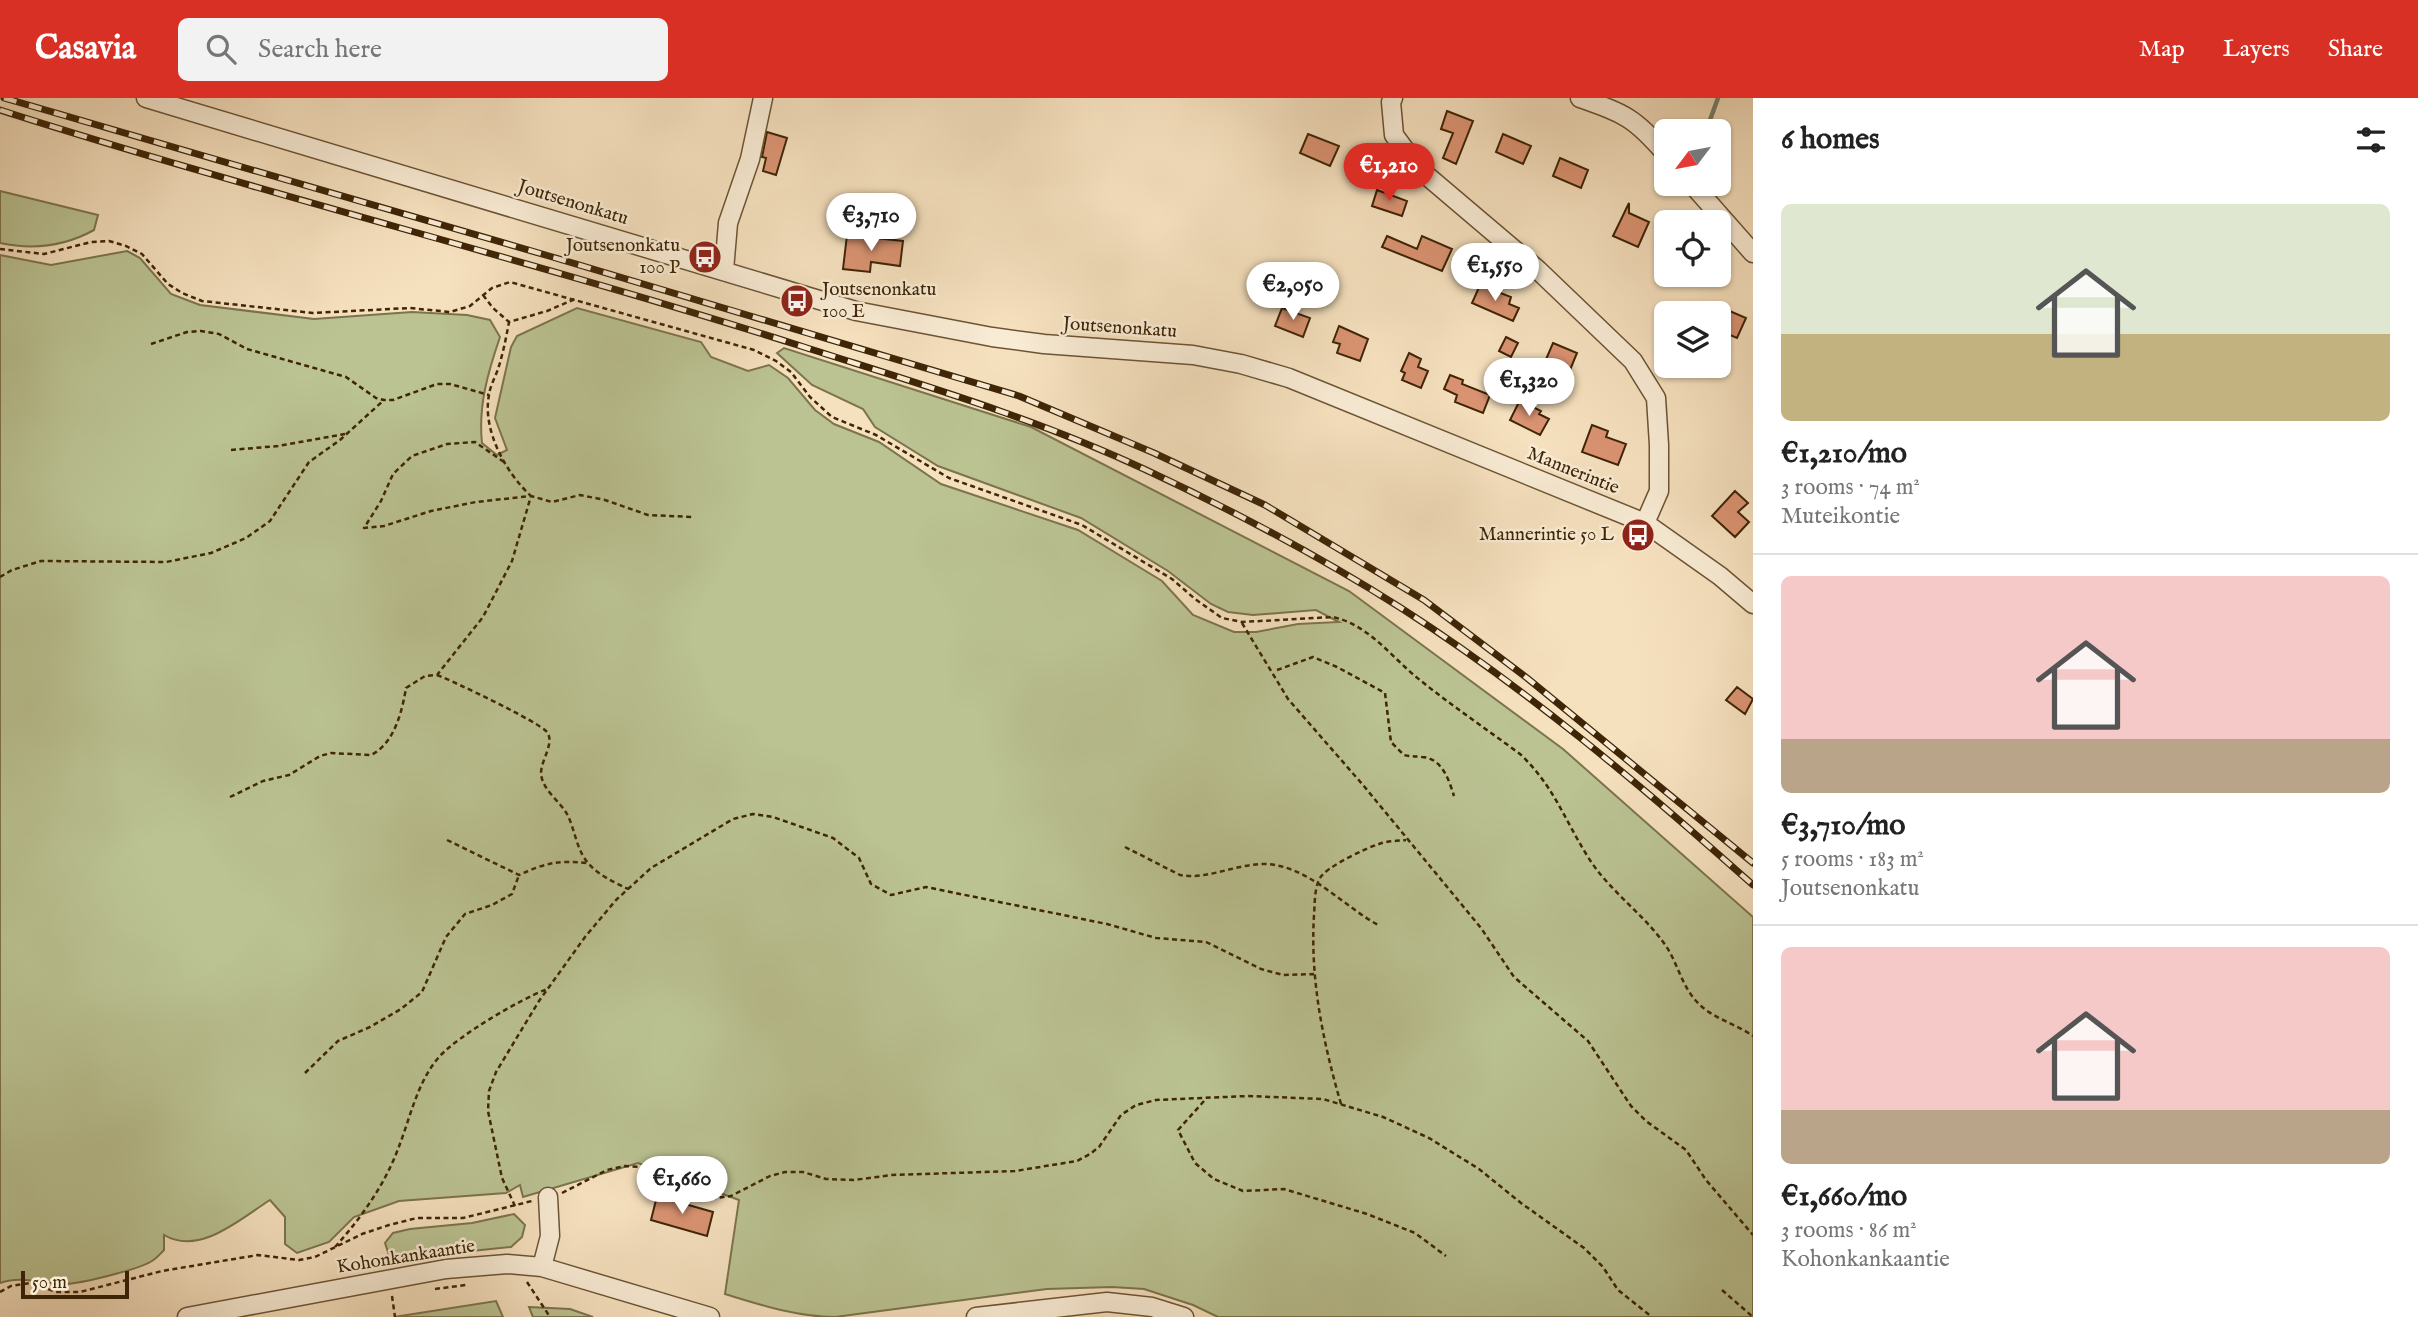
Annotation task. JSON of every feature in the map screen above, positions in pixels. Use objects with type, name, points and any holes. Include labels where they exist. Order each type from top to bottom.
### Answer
[{"type":"street","name":"Joutsenonkatu","points":[[146,98],[856,311],[992,337],[1044,344],[1193,355],[1241,364]]},
{"type":"street","points":[[724,270],[728,223],[750,159],[763,98]]},
{"type":"street","points":[[1393,98],[1391,102],[1394,135],[1419,169],[1538,270],[1633,361],[1656,398],[1660,445],[1659,491],[1644,523]]},
{"type":"street","points":[[1580,98],[1625,114],[1643,127],[1654,140]]},
{"type":"street","points":[[1703,196],[1753,253]]},
{"type":"street","name":"Mannerintie","points":[[1241,364],[1289,378],[1644,523],[1720,576],[1753,604]]},
{"type":"street","points":[[539,1275],[550,1236],[548,1197]]},
{"type":"street","name":"Kohonkankaantie","points":[[187,1317],[446,1269],[508,1264],[539,1275],[710,1317]]},
{"type":"street","points":[[976,1317],[1107,1301],[1152,1307],[1184,1317]]},
{"type":"path","points":[[0,249],[44,254],[91,242],[109,242],[142,254],[168,284],[202,301],[313,313],[410,308],[450,312],[470,306],[492,288],[510,282],[754,350],[791,372],[810,397],[832,418],[876,435],[949,478],[1083,525],[1172,579],[1222,618],[1242,622],[1333,617],[1346,620],[1368,632],[1416,677],[1520,754],[1546,781],[1588,857],[1667,948],[1697,1002],[1753,1036]]},
{"type":"path","points":[[483,295],[509,322]]},
{"type":"path","points":[[509,322],[547,311],[575,299]]},
{"type":"path","points":[[509,322],[489,395],[489,419],[494,439],[506,464],[519,485],[531,496]]},
{"type":"path","points":[[151,344],[187,332],[219,334],[247,349],[346,377],[376,398],[384,400],[393,400],[437,384],[450,384],[489,395]]},
{"type":"path","points":[[0,577],[12,570],[41,561],[166,562],[211,554],[246,538],[270,521],[309,462],[348,433],[384,400]]},
{"type":"path","points":[[231,450],[278,446],[348,433]]},
{"type":"path","points":[[506,464],[475,443],[447,444],[412,456],[393,474],[381,501],[364,528],[384,526],[431,511],[476,502],[531,496],[552,502],[580,495],[648,515],[692,517]]},
{"type":"path","points":[[437,675],[483,617],[512,561],[531,496]]},
{"type":"path","points":[[1242,622],[1288,699],[1481,928],[1519,983],[1588,1041],[1631,1106],[1646,1121],[1686,1150],[1706,1180],[1753,1235]]},
{"type":"path","points":[[1277,670],[1313,657],[1385,693],[1391,742],[1404,755],[1435,761],[1448,776],[1454,796]]},
{"type":"path","points":[[230,797],[263,780],[289,775],[320,756],[331,753],[371,755],[377,752],[392,733],[407,688],[425,676],[437,675],[531,720],[548,733],[550,740],[541,775],[544,784],[568,816],[579,849],[588,863],[628,889]]},
{"type":"path","points":[[515,1206],[502,1178],[488,1111],[489,1091],[496,1072],[547,989],[584,937],[628,889],[651,868],[733,819],[753,814],[774,817],[833,838],[859,858],[870,884],[891,895],[926,887],[1093,921],[1156,939],[1206,942],[1261,969],[1283,975],[1314,974]]},
{"type":"path","points":[[1342,1104],[1326,1051],[1314,974],[1314,925],[1318,884],[1327,870],[1356,855],[1379,844],[1407,839]]},
{"type":"path","points":[[447,840],[519,875]]},
{"type":"path","points":[[1125,847],[1189,877],[1237,866],[1263,864],[1284,867],[1318,884],[1357,914],[1380,926]]},
{"type":"path","points":[[305,1073],[338,1041],[401,1009],[422,992],[446,937],[465,914],[492,905],[512,894],[519,875],[536,867],[561,860],[588,863]]},
{"type":"path","points":[[334,1248],[378,1192],[412,1109],[439,1057],[458,1040],[529,996],[547,989]]},
{"type":"path","points":[[0,1292],[11,1286],[31,1283],[56,1292],[80,1292],[162,1270],[258,1255],[299,1260],[315,1256],[362,1234],[417,1218],[463,1218],[548,1197],[568,1191],[607,1170],[625,1166],[643,1167],[716,1198],[731,1196],[770,1175],[785,1172],[803,1172],[827,1179],[854,1180],[892,1175],[1015,1171],[1077,1161],[1090,1154],[1122,1115],[1136,1105],[1156,1100],[1248,1096],[1323,1099],[1384,1117],[1429,1138],[1479,1169],[1584,1248],[1603,1267],[1618,1290],[1652,1317]]},
{"type":"path","points":[[1204,1099],[1178,1130],[1195,1163],[1214,1179],[1244,1191],[1284,1189],[1367,1214],[1415,1233],[1446,1256]]},
{"type":"path","points":[[539,1275],[527,1282],[550,1317]]},
{"type":"path","points":[[429,1290],[467,1285]]},
{"type":"path","points":[[1722,1290],[1753,1317]]},
{"type":"path","points":[[392,1297],[395,1317]]},
{"type":"green space","points":[[0,191],[98,215],[94,230],[72,240],[48,245],[0,243]]},
{"type":"green space","points":[[127,251],[140,258],[171,294],[200,305],[314,319],[412,312],[467,315],[490,320],[500,337],[485,389],[481,429],[482,443],[497,455],[507,450],[495,418],[511,347],[517,336],[577,308],[701,342],[711,357],[748,371],[769,365],[788,378],[815,410],[834,424],[879,442],[941,484],[1078,530],[1162,581],[1193,615],[1234,632],[1339,622],[1316,610],[1253,615],[1228,612],[1211,604],[1168,571],[1081,518],[938,466],[875,427],[863,409],[812,385],[777,353],[784,348],[1031,427],[1349,591],[1563,749],[1753,917],[1753,1317],[1218,1317],[1193,1305],[1144,1289],[1112,1287],[1047,1289],[835,1317],[807,1315],[779,1310],[725,1294],[739,1200],[638,1163],[523,1197],[520,1185],[506,1193],[399,1201],[354,1217],[329,1242],[297,1253],[285,1244],[285,1217],[270,1200],[233,1225],[205,1238],[178,1240],[164,1235],[164,1250],[157,1257],[123,1272],[72,1283],[24,1280],[0,1283],[0,255],[51,265]]},
{"type":"green space","points":[[514,1214],[525,1225],[522,1237],[511,1247],[424,1256],[399,1262],[389,1255],[385,1243],[393,1233],[410,1229],[472,1223]]},
{"type":"green space","points":[[496,1301],[503,1317],[394,1317]]},
{"type":"green space","points":[[529,1307],[570,1309],[593,1317],[533,1317]]},
{"type":"building","points":[[1447,111],[1473,121],[1456,164],[1443,158],[1453,133],[1441,129]]},
{"type":"building","points":[[767,132],[787,138],[776,175],[763,171],[766,158],[762,157]]},
{"type":"building","points":[[1308,134],[1339,146],[1330,166],[1300,153]]},
{"type":"building","points":[[1503,134],[1531,146],[1523,164],[1496,152]]},
{"type":"building","points":[[1560,158],[1588,170],[1581,188],[1553,176]]},
{"type":"building","points":[[1377,190],[1407,201],[1402,216],[1372,206]]},
{"type":"building","points":[[1629,203],[1629,213],[1649,222],[1638,247],[1613,236]]},
{"type":"building","points":[[847,235],[903,241],[900,266],[871,262],[870,272],[843,269]]},
{"type":"building","points":[[1387,236],[1417,249],[1422,236],[1452,249],[1442,271],[1382,247]]},
{"type":"building","points":[[1480,285],[1511,297],[1509,304],[1519,308],[1513,321],[1472,303]]},
{"type":"building","points":[[1282,308],[1310,318],[1303,337],[1275,326]]},
{"type":"building","points":[[1731,312],[1746,318],[1737,338],[1731,335]]},
{"type":"building","points":[[1339,326],[1368,339],[1360,361],[1337,353],[1340,344],[1333,342]]},
{"type":"building","points":[[1506,337],[1518,343],[1511,357],[1499,351]]},
{"type":"building","points":[[1553,343],[1577,353],[1570,370],[1559,366],[1555,377],[1541,371]]},
{"type":"building","points":[[1409,353],[1421,359],[1418,367],[1428,371],[1421,388],[1402,380],[1405,373],[1401,371]]},
{"type":"building","points":[[1450,375],[1463,380],[1462,384],[1490,395],[1483,413],[1455,402],[1457,395],[1444,389]]},
{"type":"building","points":[[1520,400],[1541,411],[1539,414],[1549,419],[1540,435],[1510,420]]},
{"type":"building","points":[[1592,425],[1608,431],[1606,437],[1626,444],[1618,465],[1582,452]]},
{"type":"building","points":[[1735,491],[1748,503],[1738,512],[1749,522],[1735,537],[1712,516]]},
{"type":"building","points":[[1737,687],[1753,699],[1745,714],[1726,700]]},
{"type":"building","points":[[657,1196],[713,1212],[707,1236],[651,1220]]},
{"type":"waterway","points":[[1710,119],[1718,98]]},
{"type":"railway","points":[[4,98],[1019,396],[1154,453],[1265,505],[1424,600],[1527,678],[1753,863]]},
{"type":"railway","points":[[0,110],[200,171],[704,316],[976,403],[1103,451],[1275,534],[1401,608],[1493,671],[1582,739],[1753,885]]},
{"type":"place","name":"Joutsenonkatu 100 P","points":[[705,257]]},
{"type":"place","name":"Joutsenonkatu 100 E","points":[[797,301]]},
{"type":"place","name":"Mannerintie 50 L","points":[[1638,535]]}]
